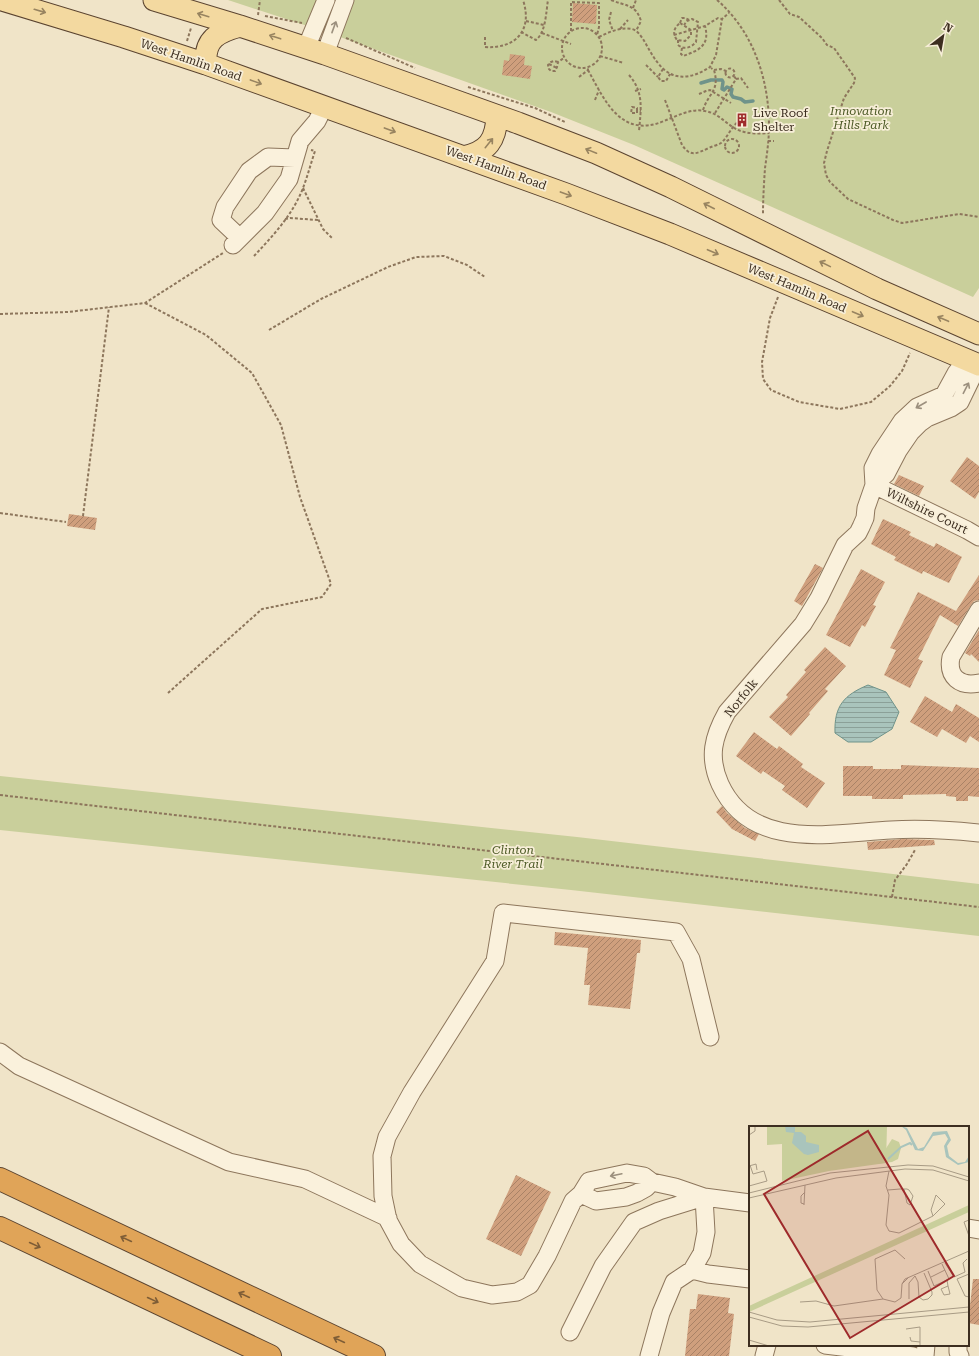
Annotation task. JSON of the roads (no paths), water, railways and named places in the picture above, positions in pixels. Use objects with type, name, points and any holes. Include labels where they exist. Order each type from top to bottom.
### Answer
[{"type":"highway","points":[[0,1179],[374,1356]]},
{"type":"highway","points":[[0,1228],[270,1356]]},
{"type":"main road","name":"West Hamlin Road","points":[[2,0],[124,37],[206,64],[463,156],[641,222],[976,359]]},
{"type":"main road","points":[[154,0],[315,51],[572,144],[632,169],[877,289],[979,334]]},
{"type":"main road","points":[[206,64],[207,48],[213,38],[224,31],[240,26]]},
{"type":"main road","points":[[463,156],[479,153],[489,144],[495,132],[497,116]]},
{"type":"street","points":[[315,51],[326,0]]},
{"type":"street","points":[[315,51],[345,0]]},
{"type":"street","points":[[295,158],[268,157],[249,171],[225,207],[221,220],[237,242],[265,213],[289,179],[300,141],[317,121],[324,107]]},
{"type":"street","name":"Norfolk","points":[[976,359],[956,373],[947,391],[946,402],[925,402],[902,421],[892,447],[886,474],[874,485],[866,508],[865,518],[858,533],[845,545],[803,624],[727,712],[718,731],[713,751],[713,762],[715,774],[731,803],[741,813],[762,826],[773,830],[813,835],[920,829],[979,833]]},
{"type":"street","name":"Wiltshire Court","points":[[874,485],[979,537]]},
{"type":"street","points":[[979,610],[951,657],[949,665],[951,673],[956,679],[964,684],[979,683]]},
{"type":"street","points":[[710,1037],[691,959],[676,932],[503,914],[495,961],[412,1092],[387,1137],[382,1156],[383,1196],[388,1218],[401,1244],[420,1264],[462,1288],[492,1295],[517,1292],[530,1285],[547,1256],[573,1200],[582,1194],[589,1181],[627,1173],[644,1176],[652,1182],[675,1187],[704,1198],[749,1203]]},
{"type":"street","points":[[0,1052],[19,1066],[229,1162],[305,1179],[388,1218]]},
{"type":"street","points":[[582,1194],[596,1201],[626,1197],[637,1194],[652,1182]]},
{"type":"street","points":[[648,1356],[661,1313],[674,1282],[692,1270],[702,1253],[706,1232],[704,1198]]},
{"type":"street","points":[[570,1332],[603,1266],[634,1222],[659,1211],[704,1198]]},
{"type":"street","points":[[969,1228],[979,1230]]},
{"type":"street","points":[[692,1270],[708,1274],[749,1279]]},
{"type":"street","points":[[764,1356],[767,1346]]},
{"type":"street","points":[[832,1346],[913,1356],[925,1346]]},
{"type":"street","points":[[958,1346],[960,1356]]},
{"type":"water","points":[[868,685],[886,692],[899,712],[892,729],[871,742],[848,742],[835,733],[836,716],[842,703],[847,697]]},
{"type":"waterway","points":[[701,83],[711,80],[722,80],[722,89],[724,90],[727,87],[732,89],[731,94],[733,97],[741,99],[745,102],[753,101]]},
{"type":"place","name":"Live Roof Shelter","points":[[742,120]]},
{"type":"park label","name":"Innovation Hills Park","points":[[861,118]]},
{"type":"park label","name":"Clinton River Trail","points":[[513,857]]}]
